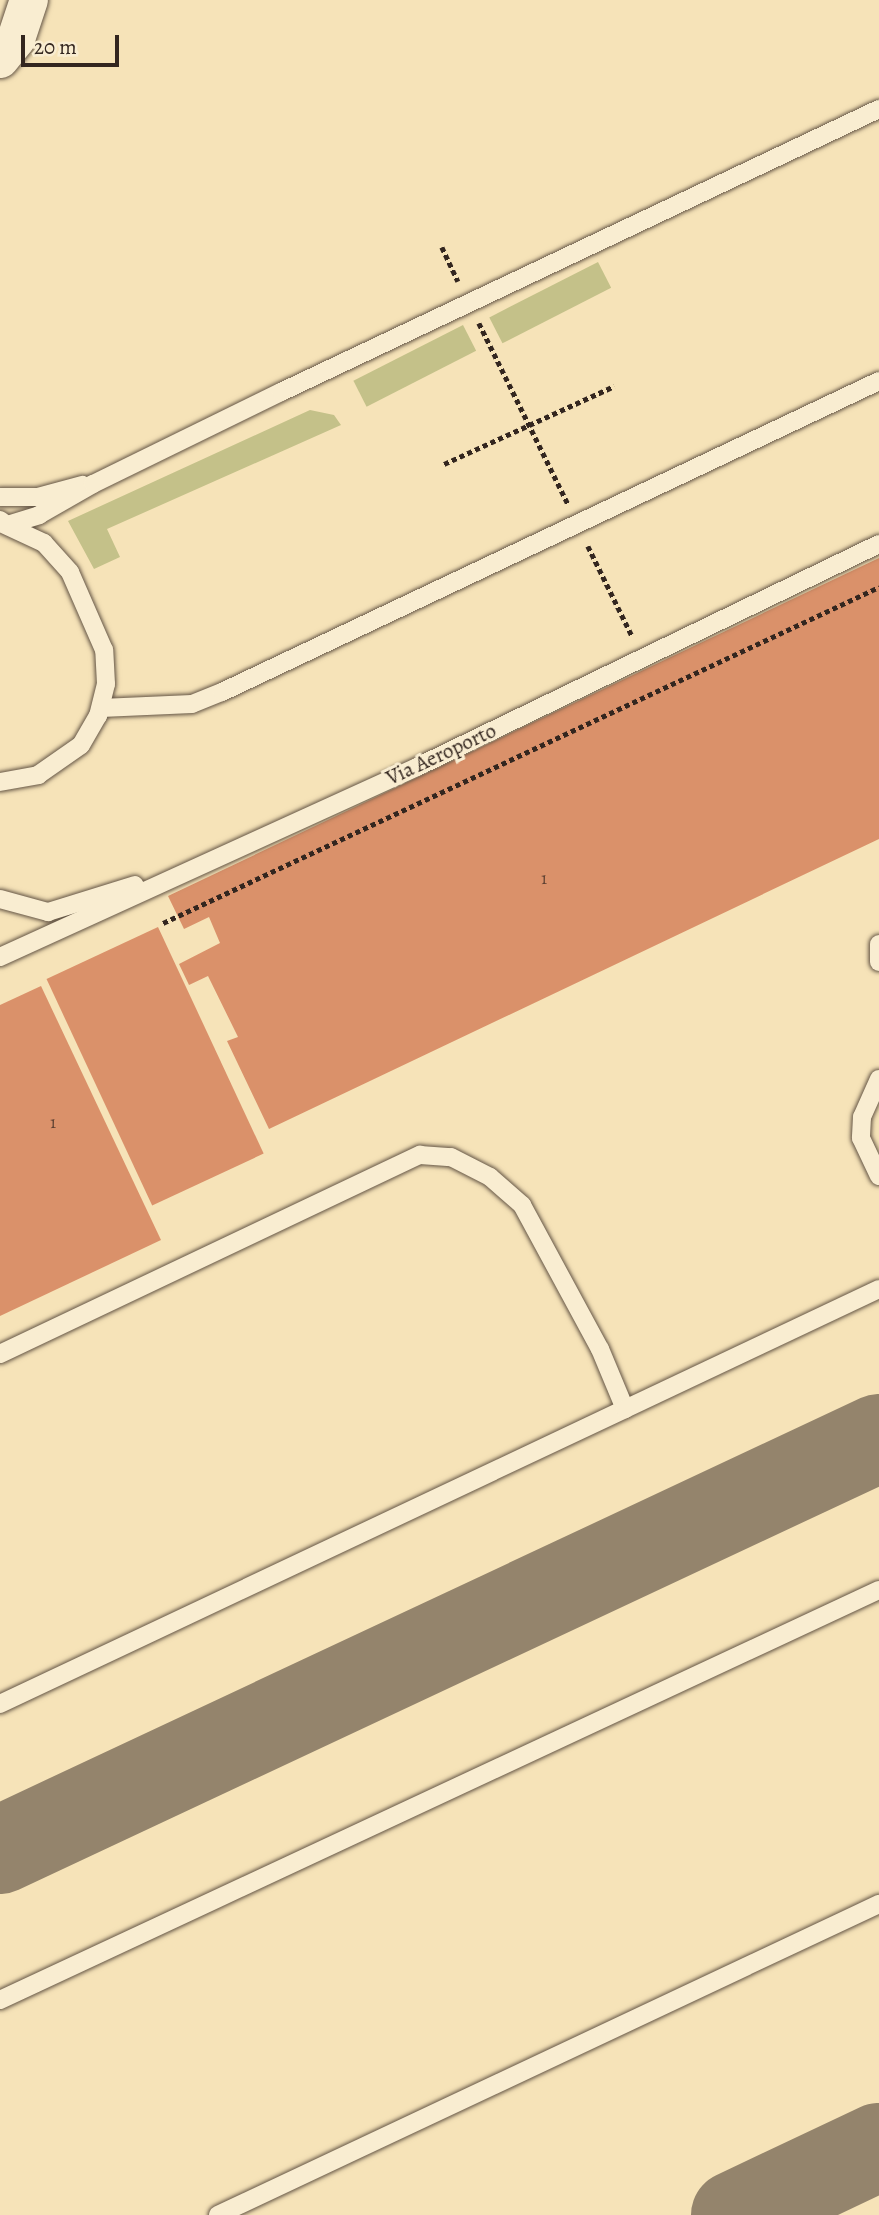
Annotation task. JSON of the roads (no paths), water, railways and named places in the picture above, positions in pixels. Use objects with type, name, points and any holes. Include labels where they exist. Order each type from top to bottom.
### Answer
[{"type":"street","points":[[0,59],[16,39],[29,0]]},
{"type":"lane","points":[[2,523],[39,515],[93,484],[879,109]]},
{"type":"lane","points":[[101,708],[192,704],[879,381]]},
{"type":"lane","points":[[0,497],[38,497],[93,484]]},
{"type":"lane","points":[[0,782],[38,775],[63,760],[90,733],[101,708],[106,684],[104,650],[70,572],[44,543],[2,523]]},
{"type":"lane","name":"Via Aeroporto","points":[[0,957],[879,544]]},
{"type":"lane","points":[[0,899],[48,912],[205,863]]},
{"type":"lane","points":[[879,944],[879,962]]},
{"type":"lane","points":[[879,1079],[862,1116],[861,1138],[879,1175]]},
{"type":"lane","points":[[0,1354],[420,1155],[452,1157],[490,1177],[522,1205],[600,1349],[625,1409]]},
{"type":"lane","points":[[0,1704],[879,1289]]},
{"type":"lane","points":[[0,2000],[879,1590]]},
{"type":"lane","points":[[218,2215],[879,1904]]}]
